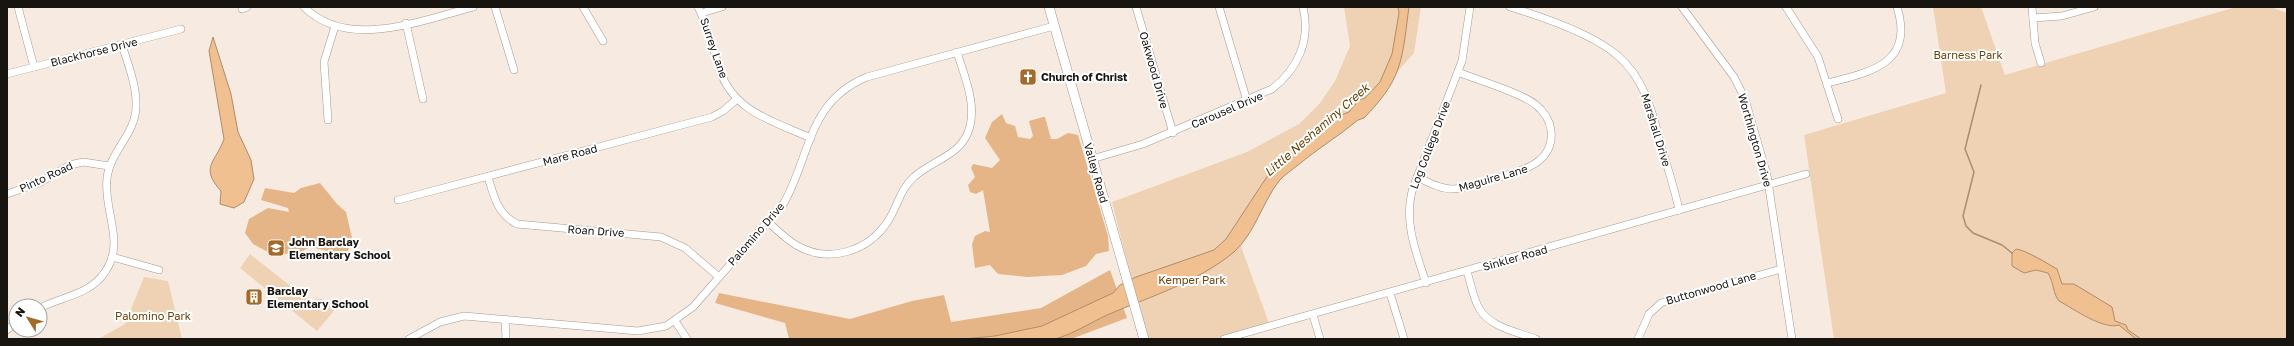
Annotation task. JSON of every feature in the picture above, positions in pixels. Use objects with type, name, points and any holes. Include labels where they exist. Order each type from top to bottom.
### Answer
[{"type":"street","points":[[18,7],[34,67]]},
{"type":"street","points":[[304,7],[316,17],[335,26],[368,30],[406,23],[474,7]]},
{"type":"street","points":[[495,7],[514,70]]},
{"type":"street","points":[[584,7],[603,42]]},
{"type":"street","points":[[700,10],[722,7]]},
{"type":"street","name":"Valley Road","points":[[1049,7],[1144,339]]},
{"type":"street","name":"Oakwood Drive","points":[[1136,7],[1173,133]]},
{"type":"street","points":[[1220,7],[1247,101]]},
{"type":"street","name":"Carousel Drive","points":[[1092,159],[1144,144],[1173,133],[1272,89],[1293,68],[1301,53],[1305,34],[1303,7]]},
{"type":"street","name":"Log College Drive","points":[[1426,284],[1409,223],[1409,206],[1417,177],[1465,52],[1470,7]]},
{"type":"street","name":"Marshall Drive","points":[[1510,7],[1595,40],[1619,57],[1631,71],[1640,84],[1649,104],[1679,210]]},
{"type":"street","name":"Worthington Drive","points":[[1682,7],[1705,36],[1742,91],[1769,185],[1792,339]]},
{"type":"street","points":[[1786,7],[1815,50],[1828,83],[1838,119]]},
{"type":"street","points":[[1828,83],[1873,70],[1888,61],[1896,50],[1901,38],[1901,23],[1897,7]]},
{"type":"street","points":[[2032,7],[2036,43],[2041,63]]},
{"type":"street","points":[[2033,18],[2062,16],[2094,7]]},
{"type":"street","name":"Surrey Lane","points":[[700,10],[722,74],[737,99],[761,118],[811,138]]},
{"type":"street","points":[[406,23],[423,99]]},
{"type":"street","points":[[328,120],[324,62],[335,26]]},
{"type":"street","name":"Palomino Drive","points":[[409,339],[440,322],[453,318],[474,317],[505,319],[638,331],[658,328],[675,321],[692,307],[719,277],[768,222],[790,192],[820,117],[837,94],[856,81],[1054,26]]},
{"type":"street","name":"Blackhorse Drive","points":[[7,74],[181,29]]},
{"type":"street","points":[[48,305],[87,289],[105,272],[112,257],[114,231],[106,187],[109,166],[115,152],[132,126],[136,112],[136,97],[122,45]]},
{"type":"street","points":[[768,222],[797,245],[819,254],[836,254],[852,250],[876,236],[889,219],[901,194],[910,181],[922,170],[954,152],[968,133],[972,119],[971,104],[957,52]]},
{"type":"street","name":"Maguire Lane","points":[[1417,177],[1442,187],[1460,189],[1527,169],[1540,160],[1548,150],[1552,137],[1551,128],[1547,117],[1537,105],[1458,72]]},
{"type":"street","name":"Mare Road","points":[[398,200],[712,117],[723,111],[737,99]]},
{"type":"street","name":"Pinto Road","points":[[7,194],[39,183],[70,164],[90,163],[109,166]]},
{"type":"street","name":"Sinkler Road","points":[[1224,339],[1236,337],[1426,284],[1806,174]]},
{"type":"street","name":"Roan Drive","points":[[488,177],[499,209],[504,215],[517,224],[661,237],[685,248],[719,277]]},
{"type":"street","points":[[112,257],[159,270]]},
{"type":"street","name":"Buttonwood Lane","points":[[1638,339],[1649,314],[1661,303],[1781,269]]},
{"type":"street","points":[[1468,272],[1477,306],[1484,315],[1494,323],[1536,339]]},
{"type":"street","points":[[1390,293],[1404,339]]},
{"type":"street","points":[[1313,315],[1320,339]]},
{"type":"street","points":[[505,319],[506,339]]},
{"type":"street","points":[[675,321],[687,339]]},
{"type":"green space","name":"Kemper Park","points":[[1344,7],[1421,7],[1414,53],[1365,108],[1275,181],[1239,241],[1270,326],[1215,339],[1149,339],[1130,274],[1112,202],[1247,152],[1299,124],[1320,103],[1335,81],[1350,46]]},
{"type":"green space","name":"Barness Park","points":[[1933,7],[1981,7],[2005,75],[2236,7],[2271,7],[2287,13],[2287,339],[1834,339],[1804,135],[1946,93]]},
{"type":"green space","points":[[250,254],[312,303],[315,299],[322,299],[332,306],[333,312],[317,331],[240,268]]},
{"type":"green space","name":"Palomino Park","points":[[144,277],[168,281],[182,339],[98,339],[125,324]]},
{"type":"shaded area","points":[[1398,7],[1409,7],[1404,46],[1397,71],[1385,93],[1364,118],[1358,120],[1305,159],[1279,181],[1248,236],[1234,252],[1220,263],[1173,288],[1107,315],[1062,337],[1055,339],[963,339],[995,336],[1042,326],[1113,293],[1120,285],[1136,277],[1214,250],[1226,239],[1272,169],[1334,118],[1349,112],[1359,100],[1365,98],[1380,82],[1392,54],[1399,13]]},
{"type":"shaded area","points":[[213,37],[231,94],[238,132],[251,160],[254,179],[244,202],[234,208],[220,204],[221,191],[214,183],[210,170],[224,139],[209,51]]},
{"type":"shaded area","points":[[1002,114],[1006,123],[1015,126],[1018,137],[1030,139],[1033,136],[1029,121],[1043,117],[1045,117],[1051,139],[1057,139],[1068,133],[1078,135],[1108,236],[1109,251],[1096,254],[1086,266],[1062,275],[1027,277],[998,274],[990,265],[975,268],[972,244],[975,236],[985,231],[990,232],[983,190],[976,194],[970,192],[968,185],[975,177],[971,168],[973,164],[992,168],[1000,160],[985,138],[992,122]]},
{"type":"shaded area","points":[[320,183],[337,204],[346,212],[352,238],[348,251],[333,252],[310,247],[299,253],[281,254],[266,251],[253,244],[245,233],[249,219],[268,208],[289,212],[288,208],[261,200],[265,188],[294,193],[301,188]]},
{"type":"shaded area","points":[[2016,249],[2031,254],[2057,269],[2062,284],[2074,284],[2112,307],[2115,321],[2126,325],[2128,330],[2141,339],[2136,339],[2119,325],[2112,326],[2097,322],[2059,301],[2048,273],[2036,270],[2024,273],[2012,266],[2012,253]]},
{"type":"shaded area","points":[[1110,270],[1127,318],[1071,339],[789,339],[785,323],[715,303],[719,293],[850,319],[912,301],[944,295],[951,322],[1041,308]]},
{"type":"waterway","points":[[1981,85],[1965,149],[1974,172],[1963,216],[1966,226],[1973,233],[2002,245],[2012,253]]},
{"type":"place","name":"Church of Christ","points":[[1028,77]]},
{"type":"place","name":"John Barclay Elementary School","points":[[276,248]]},
{"type":"place","name":"Barclay Elementary School","points":[[254,297]]},
{"type":"water label","name":"Little Neshaminy Creek","points":[[1317,130]]}]
